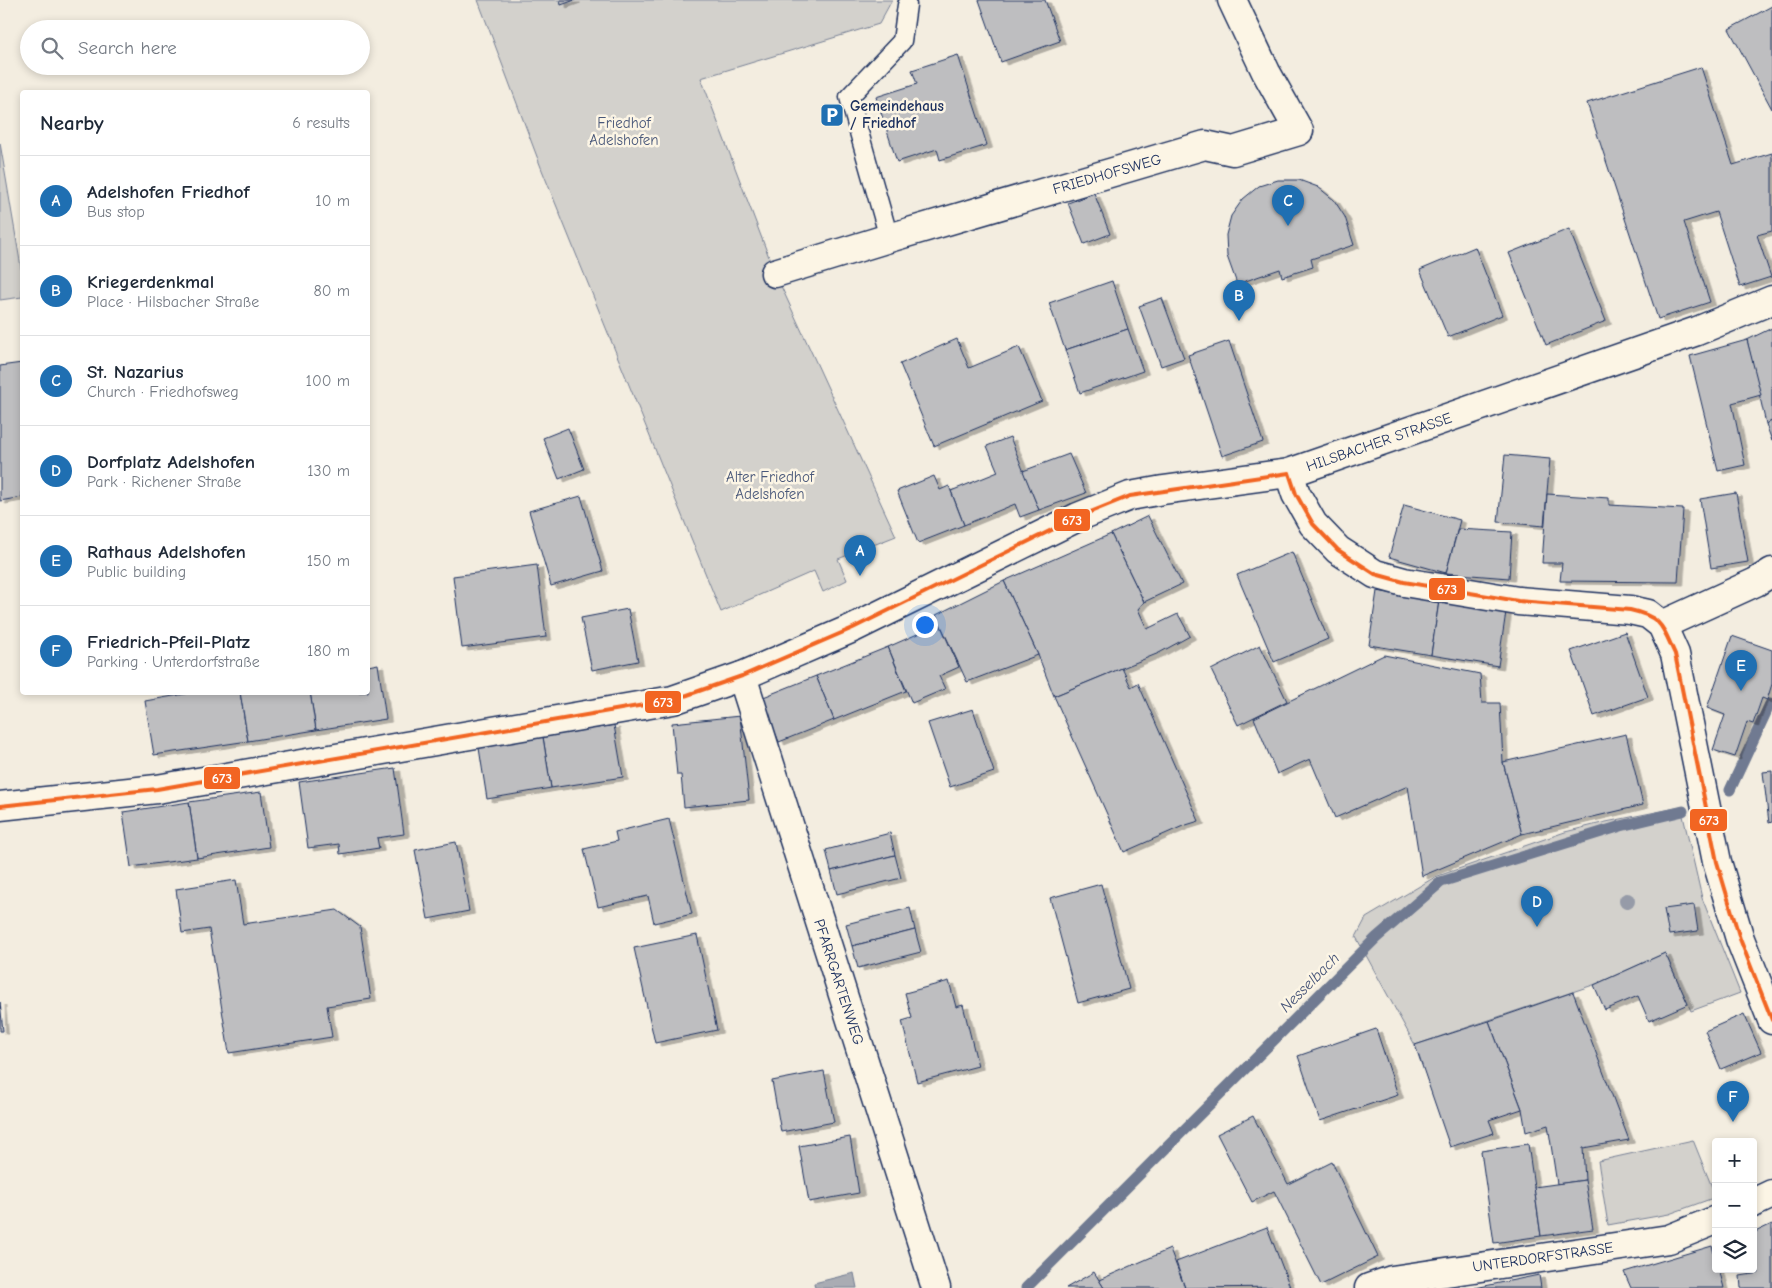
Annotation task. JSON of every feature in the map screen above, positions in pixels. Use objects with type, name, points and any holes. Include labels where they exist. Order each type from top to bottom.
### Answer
[{"type":"street","name":"FRIEDHOFSWEG","points":[[775,273],[1205,145],[1233,151],[1298,131],[1266,72],[1232,0]]},
{"type":"street","name":"HILSBACHER STRASSE","points":[[0,806],[157,789],[674,700],[742,676],[853,628],[1078,517],[1130,496],[1289,473],[1697,332],[1772,300]]},
{"type":"street","points":[[1289,473],[1296,494],[1313,524],[1338,550],[1375,574],[1404,582],[1518,601],[1630,610],[1648,614],[1662,625],[1674,654],[1717,862],[1740,939],[1772,1020]]},
{"type":"street","points":[[1662,625],[1756,582],[1772,572]]},
{"type":"street","name":"PFARRGARTENWEG","points":[[742,676],[936,1288]]},
{"type":"street","points":[[1757,1201],[1772,1194]]},
{"type":"street","name":"UNTERDORFSTRASSE","points":[[1369,1288],[1402,1278],[1669,1238],[1712,1222]]},
{"type":"lane","points":[[889,238],[850,97],[902,41],[907,5]]},
{"type":"green space","points":[[478,0],[892,0],[879,24],[701,78],[775,273],[896,536],[838,559],[847,580],[823,592],[814,571],[721,612],[542,170]]},
{"type":"green space","points":[[0,143],[20,261],[20,297],[0,300]]},
{"type":"green space","points":[[1681,807],[1702,898],[1740,993],[1691,1011],[1665,953],[1596,984],[1415,1045],[1356,937],[1366,918],[1435,877],[1565,832]]},
{"type":"green space","points":[[1693,1140],[1712,1187],[1712,1198],[1669,1214],[1608,1225],[1598,1161]]},
{"type":"shaded area","points":[[854,1273],[857,1288],[815,1288],[814,1283]]},
{"type":"building","points":[[560,0],[575,0],[561,5]]},
{"type":"building","points":[[979,0],[1045,0],[1060,41],[1001,62]]},
{"type":"building","points":[[1772,6],[1772,109],[1729,29]]},
{"type":"building","points":[[958,55],[987,145],[940,160],[937,149],[897,162],[876,97],[917,84],[912,70]]},
{"type":"building","points":[[1701,67],[1733,165],[1772,153],[1772,231],[1757,235],[1771,277],[1740,287],[1716,212],[1684,222],[1710,302],[1658,319],[1587,103]]},
{"type":"building","points":[[1278,180],[1299,180],[1318,187],[1334,200],[1345,217],[1354,245],[1311,259],[1313,267],[1282,277],[1280,269],[1237,284],[1227,256],[1226,235],[1231,216],[1243,199],[1259,186]]},
{"type":"building","points":[[1094,193],[1110,234],[1084,244],[1068,203]]},
{"type":"building","points":[[1569,229],[1606,321],[1546,345],[1509,253]]},
{"type":"building","points":[[1475,247],[1502,315],[1448,337],[1420,270]]},
{"type":"building","points":[[1112,281],[1128,329],[1065,350],[1049,303]]},
{"type":"building","points":[[1162,298],[1184,358],[1161,366],[1139,306]]},
{"type":"building","points":[[1772,328],[1772,421],[1766,424],[1747,340]]},
{"type":"building","points":[[1128,329],[1143,371],[1080,393],[1065,350]]},
{"type":"building","points":[[957,339],[969,368],[1019,347],[1042,401],[934,446],[900,364]]},
{"type":"building","points":[[1747,340],[1761,395],[1732,403],[1745,465],[1718,471],[1690,356]]},
{"type":"building","points":[[1229,341],[1263,442],[1222,456],[1188,355]]},
{"type":"building","points":[[20,363],[20,497],[0,501],[0,366]]},
{"type":"building","points":[[1772,421],[1772,441],[1766,424]]},
{"type":"building","points":[[568,428],[584,469],[559,479],[543,438]]},
{"type":"building","points":[[1010,437],[1039,510],[1020,517],[1015,504],[964,525],[951,491],[998,472],[987,446]]},
{"type":"building","points":[[1069,454],[1086,493],[1039,510],[1023,471]]},
{"type":"building","points":[[1505,455],[1550,459],[1544,526],[1498,522]]},
{"type":"building","points":[[934,476],[940,490],[949,486],[964,525],[918,543],[897,491]]},
{"type":"building","points":[[1736,493],[1748,562],[1711,568],[1700,499]]},
{"type":"building","points":[[1547,494],[1609,498],[1609,505],[1683,509],[1678,582],[1560,581],[1562,563],[1542,563]]},
{"type":"building","points":[[581,496],[603,571],[551,586],[529,511]]},
{"type":"building","points":[[1404,505],[1460,520],[1446,573],[1389,557]]},
{"type":"building","points":[[1148,516],[1182,584],[1144,602],[1111,534]]},
{"type":"building","points":[[1458,529],[1512,532],[1509,578],[1446,573]]},
{"type":"building","points":[[1111,534],[1144,602],[1138,609],[1147,629],[1178,614],[1190,636],[1159,653],[1054,696],[1038,655],[1004,581]]},
{"type":"building","points":[[1292,552],[1328,639],[1274,662],[1237,575]]},
{"type":"building","points":[[537,565],[546,637],[462,648],[453,576]]},
{"type":"building","points":[[1004,581],[1038,655],[967,682],[936,615]]},
{"type":"building","points":[[1377,591],[1439,601],[1431,655],[1369,645]]},
{"type":"building","points":[[1439,601],[1506,612],[1498,666],[1431,655]]},
{"type":"building","points":[[628,609],[638,661],[592,670],[581,618]]},
{"type":"building","points":[[940,624],[959,667],[939,676],[945,689],[912,703],[888,647]]},
{"type":"building","points":[[1625,632],[1648,697],[1594,716],[1571,651]]},
{"type":"building","points":[[1732,636],[1772,650],[1772,684],[1767,700],[1762,698],[1753,724],[1747,722],[1735,757],[1713,750],[1725,715],[1707,708]]},
{"type":"building","points":[[1260,645],[1287,701],[1238,725],[1211,670]]},
{"type":"building","points":[[888,647],[906,691],[834,720],[816,676]]},
{"type":"building","points":[[1384,655],[1480,674],[1482,703],[1500,703],[1503,762],[1522,834],[1422,876],[1408,786],[1335,818],[1310,759],[1277,774],[1254,718]]},
{"type":"building","points":[[378,664],[386,719],[316,730],[310,695],[370,695],[370,666]]},
{"type":"building","points":[[1122,668],[1131,687],[1138,683],[1199,821],[1124,852],[1054,696]]},
{"type":"building","points":[[816,676],[834,720],[779,742],[761,698]]},
{"type":"building","points":[[179,695],[240,695],[248,741],[154,755],[145,701]]},
{"type":"building","points":[[240,695],[310,695],[316,730],[248,741]]},
{"type":"building","points":[[973,709],[994,772],[950,787],[928,723]]},
{"type":"building","points":[[740,716],[749,800],[684,807],[681,775],[677,775],[672,723]]},
{"type":"building","points":[[614,725],[623,777],[551,788],[543,737]]},
{"type":"building","points":[[1626,734],[1643,805],[1522,834],[1503,762]]},
{"type":"building","points":[[543,737],[551,788],[487,799],[479,748]]},
{"type":"building","points":[[395,768],[404,834],[377,838],[379,848],[340,854],[339,844],[308,848],[299,782]]},
{"type":"building","points":[[1772,771],[1772,822],[1769,823],[1763,772]]},
{"type":"building","points":[[261,792],[269,847],[197,858],[189,802]]},
{"type":"building","points":[[189,802],[197,858],[131,867],[123,812]]},
{"type":"building","points":[[669,819],[692,914],[654,923],[648,896],[598,907],[584,849],[617,841],[615,832]]},
{"type":"building","points":[[890,833],[895,855],[831,871],[826,850]]},
{"type":"building","points":[[456,842],[469,911],[428,919],[415,850]]},
{"type":"building","points":[[895,855],[901,878],[837,894],[831,871]]},
{"type":"building","points":[[236,880],[243,924],[337,910],[360,927],[371,999],[327,1006],[332,1037],[229,1053],[209,929],[182,933],[176,889]]},
{"type":"building","points":[[1101,884],[1129,989],[1078,1003],[1050,898]]},
{"type":"building","points":[[1694,905],[1698,931],[1669,935],[1664,909]]},
{"type":"building","points":[[910,908],[915,930],[852,946],[846,924]]},
{"type":"building","points":[[915,930],[921,952],[858,968],[852,946]]},
{"type":"building","points":[[697,935],[717,1030],[655,1043],[634,948]]},
{"type":"building","points":[[1665,953],[1688,1004],[1649,1021],[1638,996],[1605,1010],[1594,985]]},
{"type":"building","points":[[949,981],[956,1007],[963,1005],[978,1066],[917,1082],[902,1021],[912,1018],[905,993]]},
{"type":"building","points":[[1573,992],[1629,1140],[1583,1148],[1585,1180],[1557,1184],[1548,1125],[1526,1132],[1522,1109],[1489,1021]]},
{"type":"building","points":[[0,1002],[3,1031],[0,1031]]},
{"type":"building","points":[[1744,1014],[1761,1052],[1721,1069],[1705,1031]]},
{"type":"building","points":[[1489,1021],[1522,1109],[1489,1120],[1494,1133],[1450,1147],[1415,1045]]},
{"type":"building","points":[[1376,1029],[1398,1095],[1320,1121],[1298,1056]]},
{"type":"building","points":[[824,1071],[834,1122],[781,1132],[772,1081]]},
{"type":"building","points":[[1253,1116],[1288,1184],[1332,1162],[1378,1257],[1321,1285],[1274,1191],[1252,1202],[1217,1134]]},
{"type":"building","points":[[850,1137],[859,1193],[809,1202],[799,1146]]},
{"type":"building","points":[[1528,1144],[1541,1236],[1494,1243],[1481,1151]]},
{"type":"building","points":[[1585,1180],[1593,1229],[1541,1236],[1534,1187]]},
{"type":"building","points":[[1772,1224],[1772,1288],[1741,1288],[1740,1276],[1759,1273],[1757,1265],[1757,1231]]},
{"type":"building","points":[[1267,1227],[1290,1287],[1185,1288],[1176,1262]]},
{"type":"building","points":[[1712,1246],[1712,1273],[1720,1273],[1724,1288],[1631,1288],[1624,1272]]},
{"type":"building","points":[[1170,1249],[1185,1288],[1104,1288],[1099,1280]]},
{"type":"building","points":[[1094,1272],[1104,1288],[1066,1288]]},
{"type":"building","points":[[1539,1275],[1541,1288],[1475,1288]]},
{"type":"waterway","name":"Nesselbach","points":[[1730,790],[1770,704]]},
{"type":"waterway","name":"Nesselbach","points":[[1026,1288],[1376,938],[1441,882],[1621,826],[1683,811]]},
{"type":"transit line","name":"673","points":[[1289,473],[1296,494],[1313,524],[1338,550],[1375,574],[1404,582],[1518,601],[1630,610],[1649,616],[1660,624],[1675,654],[1717,862],[1740,939],[1772,1020]]},
{"type":"transit line","name":"673","points":[[0,806],[157,789],[673,700],[742,676],[853,628],[1078,517],[1130,496],[1289,473]]},
{"type":"place","name":"Gemeindehaus / Friedhof","points":[[832,115]]},
{"type":"place","name":"St. Nazarius","points":[[1288,226]]},
{"type":"place","name":"Kriegerdenkmal","points":[[1239,321]]},
{"type":"place","name":"Adelshofen Friedhof","points":[[860,576]]},
{"type":"place","name":"Rathaus Adelshofen","points":[[1741,691]]},
{"type":"place","name":"Dorfplatz Adelshofen","points":[[1537,927]]},
{"type":"place","name":"Friedrich-Pfeil-Platz","points":[[1733,1122]]},
{"type":"park label","name":"Friedhof Adelshofen","points":[[624,132]]},
{"type":"park label","name":"Alter Friedhof Adelshofen","points":[[770,486]]}]
